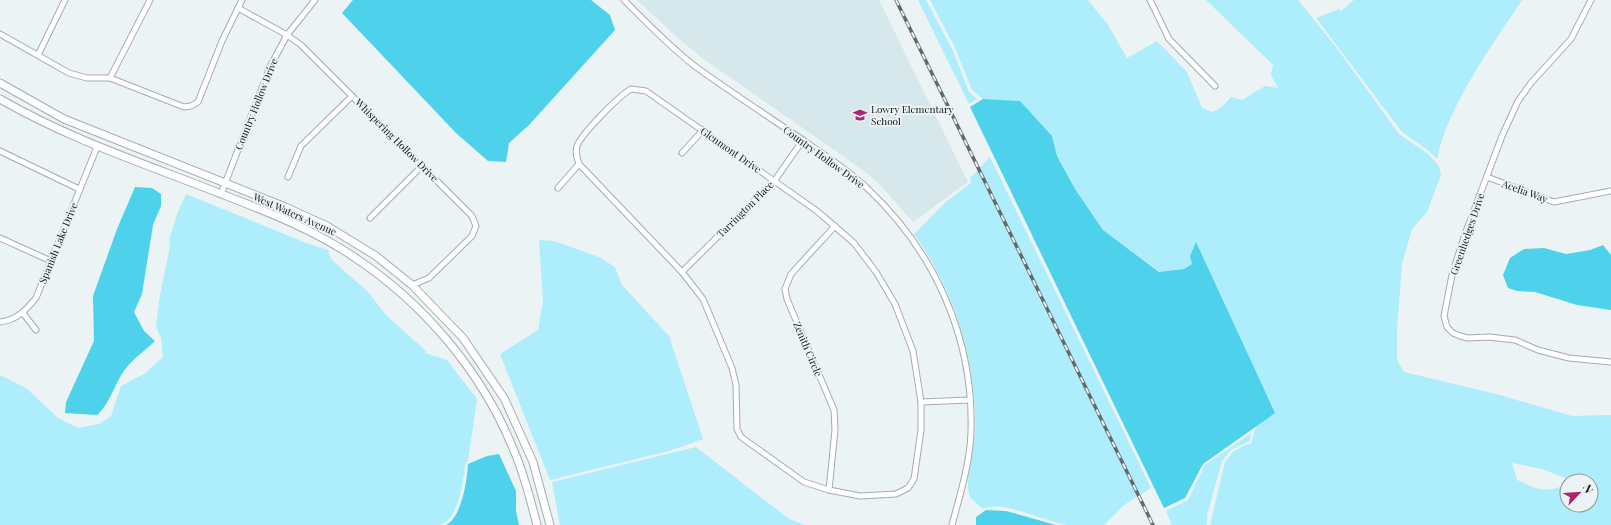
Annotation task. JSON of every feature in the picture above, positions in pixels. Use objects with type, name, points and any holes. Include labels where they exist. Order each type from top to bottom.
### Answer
[{"type":"street","points":[[38,55],[65,0]]},
{"type":"street","points":[[110,78],[150,0]]},
{"type":"street","points":[[0,34],[69,73],[87,78],[110,78],[184,107],[192,106],[198,102],[222,41],[242,0]]},
{"type":"street","name":"Country Hollow Drive","points":[[221,194],[270,67],[287,35],[315,0]]},
{"type":"street","name":"Country Hollow Drive","points":[[624,0],[673,48],[696,66],[803,140],[868,188],[903,225],[924,255],[953,315],[963,349],[970,400],[971,432],[966,470],[952,525]]},
{"type":"street","points":[[1150,0],[1169,39],[1215,86]]},
{"type":"street","name":"Greenhedges Drive","points":[[1591,0],[1571,39],[1531,83],[1518,101],[1502,136],[1464,237],[1452,275],[1444,316],[1447,327],[1453,333],[1468,338],[1489,337],[1515,340],[1538,350],[1569,358],[1611,362]]},
{"type":"street","name":"Whispering Hollow Drive","points":[[238,8],[287,35],[301,45],[472,216],[476,226],[472,236],[429,278],[412,285]]},
{"type":"street","name":"West Waters Avenue","points":[[0,83],[64,119],[327,226],[376,256],[412,285],[463,338],[504,398],[532,462],[550,525]]},
{"type":"street","name":"Glenmont Drive","points":[[630,89],[646,91],[703,130],[775,180],[835,226],[854,244],[876,272],[896,304],[913,351],[921,402],[919,454],[914,479],[908,488],[896,494],[860,496],[829,490],[804,482],[741,437],[737,429],[736,385],[732,368],[703,299],[682,272],[579,164],[576,156],[577,146],[582,137],[621,95],[630,89]]},
{"type":"street","points":[[288,177],[302,146],[352,96]]},
{"type":"street","name":"West Waters Avenue","points":[[0,99],[23,112],[96,147],[221,194],[304,230],[346,252],[378,274],[419,310],[456,351],[492,405],[517,459],[537,525]]},
{"type":"street","points":[[682,152],[703,130]]},
{"type":"street","name":"Tarrington Place","points":[[682,272],[775,180],[803,140]]},
{"type":"street","name":"Spanish Lake Drive","points":[[0,322],[8,321],[23,313],[36,298],[96,147]]},
{"type":"street","points":[[0,151],[79,189]]},
{"type":"street","points":[[558,188],[579,164]]},
{"type":"street","points":[[370,218],[422,166]]},
{"type":"street","name":"Acelia Way","points":[[1487,177],[1554,202],[1611,191]]},
{"type":"street","name":"Zenith Circle","points":[[829,490],[835,430],[834,410],[787,299],[785,289],[791,274],[835,226]]},
{"type":"street","points":[[0,238],[51,261]]},
{"type":"street","points":[[23,313],[36,330]]},
{"type":"street","points":[[921,402],[970,400]]},
{"type":"shaded area","name":"Lowry Elementary School","points":[[637,0],[879,0],[968,182],[913,222],[881,186],[863,170],[705,60],[680,40]]},
{"type":"shaded area","points":[[918,0],[926,0],[952,49],[969,92],[977,99],[969,104]]},
{"type":"shaded area","points":[[930,0],[1088,0],[1108,25],[1127,58],[1157,41],[1187,72],[1202,108],[1212,112],[1222,107],[1231,97],[1242,100],[1265,86],[1278,88],[1271,75],[1273,65],[1206,0],[1298,0],[1336,47],[1399,134],[1427,153],[1439,166],[1441,175],[1427,212],[1412,229],[1402,264],[1397,331],[1397,360],[1404,372],[1496,394],[1572,416],[1611,415],[1611,525],[1210,525],[1225,462],[1233,452],[1245,445],[1251,444],[1256,426],[1275,413],[1192,264],[1184,269],[1160,272],[1103,230],[1075,189],[1057,156],[1052,136],[1020,102],[983,99],[972,90],[955,48]]},
{"type":"shaded area","points":[[1354,0],[1522,0],[1472,76],[1450,118],[1442,139],[1437,159],[1429,151],[1402,132],[1316,18],[1339,9],[1341,11]]},
{"type":"shaded area","points":[[990,157],[1151,488],[1124,505],[1104,525],[1067,525],[1012,509],[991,507],[983,509],[970,497],[968,490],[968,475],[975,434],[975,420],[974,397],[967,354],[962,333],[947,292],[914,234],[947,201],[971,183],[970,178]]},
{"type":"shaded area","points":[[186,194],[306,243],[328,250],[331,259],[368,292],[387,316],[426,351],[425,353],[447,360],[477,399],[468,461],[465,464],[458,503],[455,510],[446,522],[439,525],[0,525],[0,375],[26,388],[58,418],[78,428],[99,424],[111,416],[121,386],[144,374],[163,357],[161,338],[156,327],[160,295],[169,251],[170,237],[177,214]]},
{"type":"shaded area","points":[[539,240],[554,241],[599,257],[615,267],[622,285],[669,336],[703,439],[669,451],[550,480],[500,354],[538,330],[543,301]]},
{"type":"shaded area","points":[[1252,433],[1249,441],[1231,450],[1222,461],[1207,515],[1206,525],[1172,525],[1166,511],[1188,500],[1205,465]]},
{"type":"shaded area","points":[[696,447],[789,519],[805,525],[560,525],[552,482]]},
{"type":"water","points":[[353,0],[591,0],[610,15],[615,30],[529,125],[509,143],[506,162],[488,161],[456,133],[342,13]]},
{"type":"water","points":[[983,99],[1020,101],[1052,136],[1057,156],[1075,189],[1103,230],[1159,272],[1184,269],[1192,264],[1190,256],[1196,242],[1275,413],[1203,464],[1185,498],[1164,508],[970,107]]},
{"type":"water","points":[[135,187],[152,188],[161,194],[161,206],[153,225],[142,294],[134,312],[144,331],[155,341],[127,367],[106,404],[97,415],[65,413],[66,402],[94,341],[93,296],[117,229]]},
{"type":"water","points":[[1603,245],[1611,255],[1611,310],[1577,305],[1535,292],[1517,291],[1508,288],[1503,275],[1510,258],[1524,249],[1544,248],[1566,254],[1590,250]]},
{"type":"water","points":[[499,454],[516,491],[516,511],[519,525],[446,525],[456,514],[463,498],[468,464],[487,456]]},
{"type":"water","points":[[986,510],[1006,511],[1056,525],[976,525],[976,517]]},
{"type":"railway","points":[[896,0],[1153,525]]},
{"type":"place","name":"Lowry Elementary School","points":[[860,115]]}]
